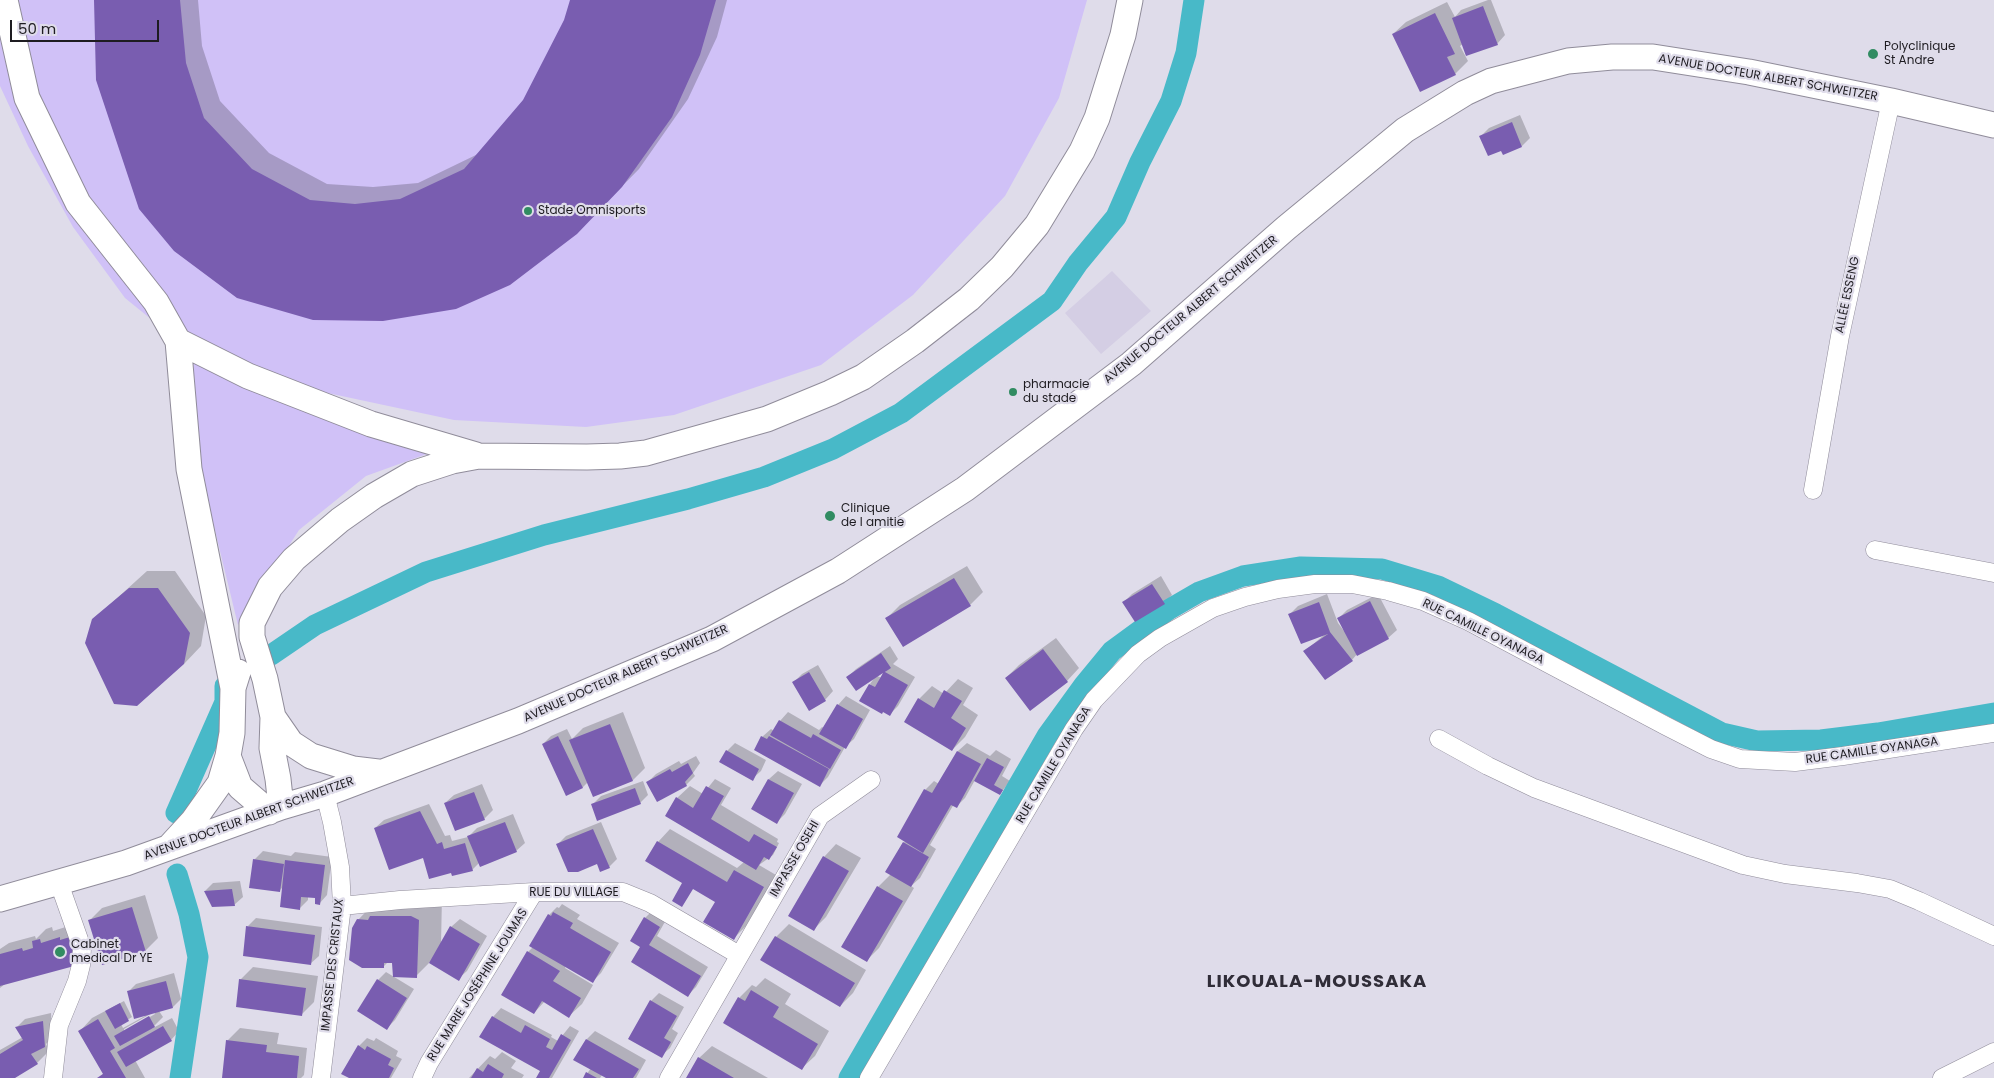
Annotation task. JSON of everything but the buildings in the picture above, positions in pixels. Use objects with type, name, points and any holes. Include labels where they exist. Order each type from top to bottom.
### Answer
[{"type":"main road","points":[[5,0],[28,98],[78,203],[156,302],[178,341],[190,469],[233,688]]},
{"type":"main road","points":[[228,756],[240,787],[275,809],[278,779],[272,748],[273,717],[265,679],[252,637],[252,623],[270,587],[294,559],[340,520],[374,496],[412,474],[452,461],[479,456],[620,456],[671,447],[767,419],[864,377],[915,342],[969,299],[1002,267],[1037,225],[1057,195],[1082,151],[1097,118],[1124,35],[1130,0]]},
{"type":"main road","name":"AVENUE DOCTEUR ALBERT SCHWEITZER","points":[[0,899],[126,863],[275,809],[325,794],[518,721],[712,639],[846,566],[965,489],[1131,364],[1286,228],[1405,130],[1465,93],[1491,81],[1568,61],[1612,57],[1653,57],[1749,72],[1891,101],[1994,126]]},
{"type":"main road","points":[[178,341],[248,376],[371,424],[479,456]]},
{"type":"main road","points":[[169,847],[193,821],[220,783],[228,756],[232,732],[235,678],[252,637]]},
{"type":"main road","points":[[273,717],[291,743],[310,756],[353,769],[380,772]]},
{"type":"street","name":"ALLÉE ESSENG","points":[[1813,490],[1840,336],[1891,101]]},
{"type":"street","points":[[1875,550],[1994,573]]},
{"type":"street","name":"RUE CAMILLE OYANAGA","points":[[869,1078],[1074,729],[1094,700],[1138,654],[1160,638],[1213,608],[1244,597],[1278,589],[1315,584],[1352,584],[1388,590],[1423,601],[1468,621],[1711,749],[1740,759],[1795,762],[1994,733]]},
{"type":"street","points":[[1439,739],[1488,766],[1534,788],[1743,865],[1785,874],[1890,889],[1994,936]]},
{"type":"street","name":"IMPASSE OSEHI","points":[[739,955],[820,816],[871,780]]},
{"type":"street","name":"IMPASSE DES CRISTAUX","points":[[321,1078],[342,906],[340,867],[325,794]]},
{"type":"street","points":[[53,1078],[60,1024],[77,981],[81,965],[82,948],[59,883]]},
{"type":"street","name":"RUE DU VILLAGE","points":[[342,906],[400,900],[534,892],[623,892],[650,903],[739,955]]},
{"type":"street","name":"RUE MARIE JOSÉPHINE JOUMAS","points":[[422,1078],[434,1055],[534,892]]},
{"type":"street","points":[[668,1078],[739,955]]},
{"type":"street","points":[[1942,1078],[1994,1052]]},
{"type":"shaded area","name":"Stade Omnisports","points":[[0,0],[1087,0],[1059,98],[1005,196],[913,295],[821,365],[674,415],[586,427],[454,420],[248,376],[178,341],[125,298],[73,227],[28,146],[0,86]]},
{"type":"shaded area","points":[[1112,271],[1151,311],[1101,354],[1065,313]]},
{"type":"shaded area","points":[[193,361],[435,451],[366,476],[299,530],[238,625],[201,473]]},
{"type":"waterway","points":[[271,655],[315,625],[426,572],[544,535],[688,499],[764,477],[833,449],[901,413],[1052,301],[1078,263],[1116,217],[1140,162],[1171,101],[1186,53],[1194,0]]},
{"type":"waterway","points":[[849,1078],[1047,736],[1084,685],[1112,651],[1168,610],[1199,592],[1243,576],[1301,567],[1382,569],[1438,586],[1496,614],[1722,733],[1757,741],[1821,740],[1878,733],[1994,713]]},
{"type":"waterway","points":[[176,813],[225,702],[225,686]]},
{"type":"waterway","points":[[177,874],[189,914],[198,957],[180,1078]]},
{"type":"place","name":"Polyclinique St Andre","points":[[1873,54]]},
{"type":"place","name":"Stade Omnisports","points":[[528,211]]},
{"type":"place","name":"pharmacie du stade","points":[[1013,392]]},
{"type":"place","name":"Clinique de l amitie","points":[[830,516]]},
{"type":"place","name":"Cabinet medical Dr YE","points":[[60,952]]},
{"type":"district","name":"LIKOUALA-MOUSSAKA","points":[[1317,982]]}]
